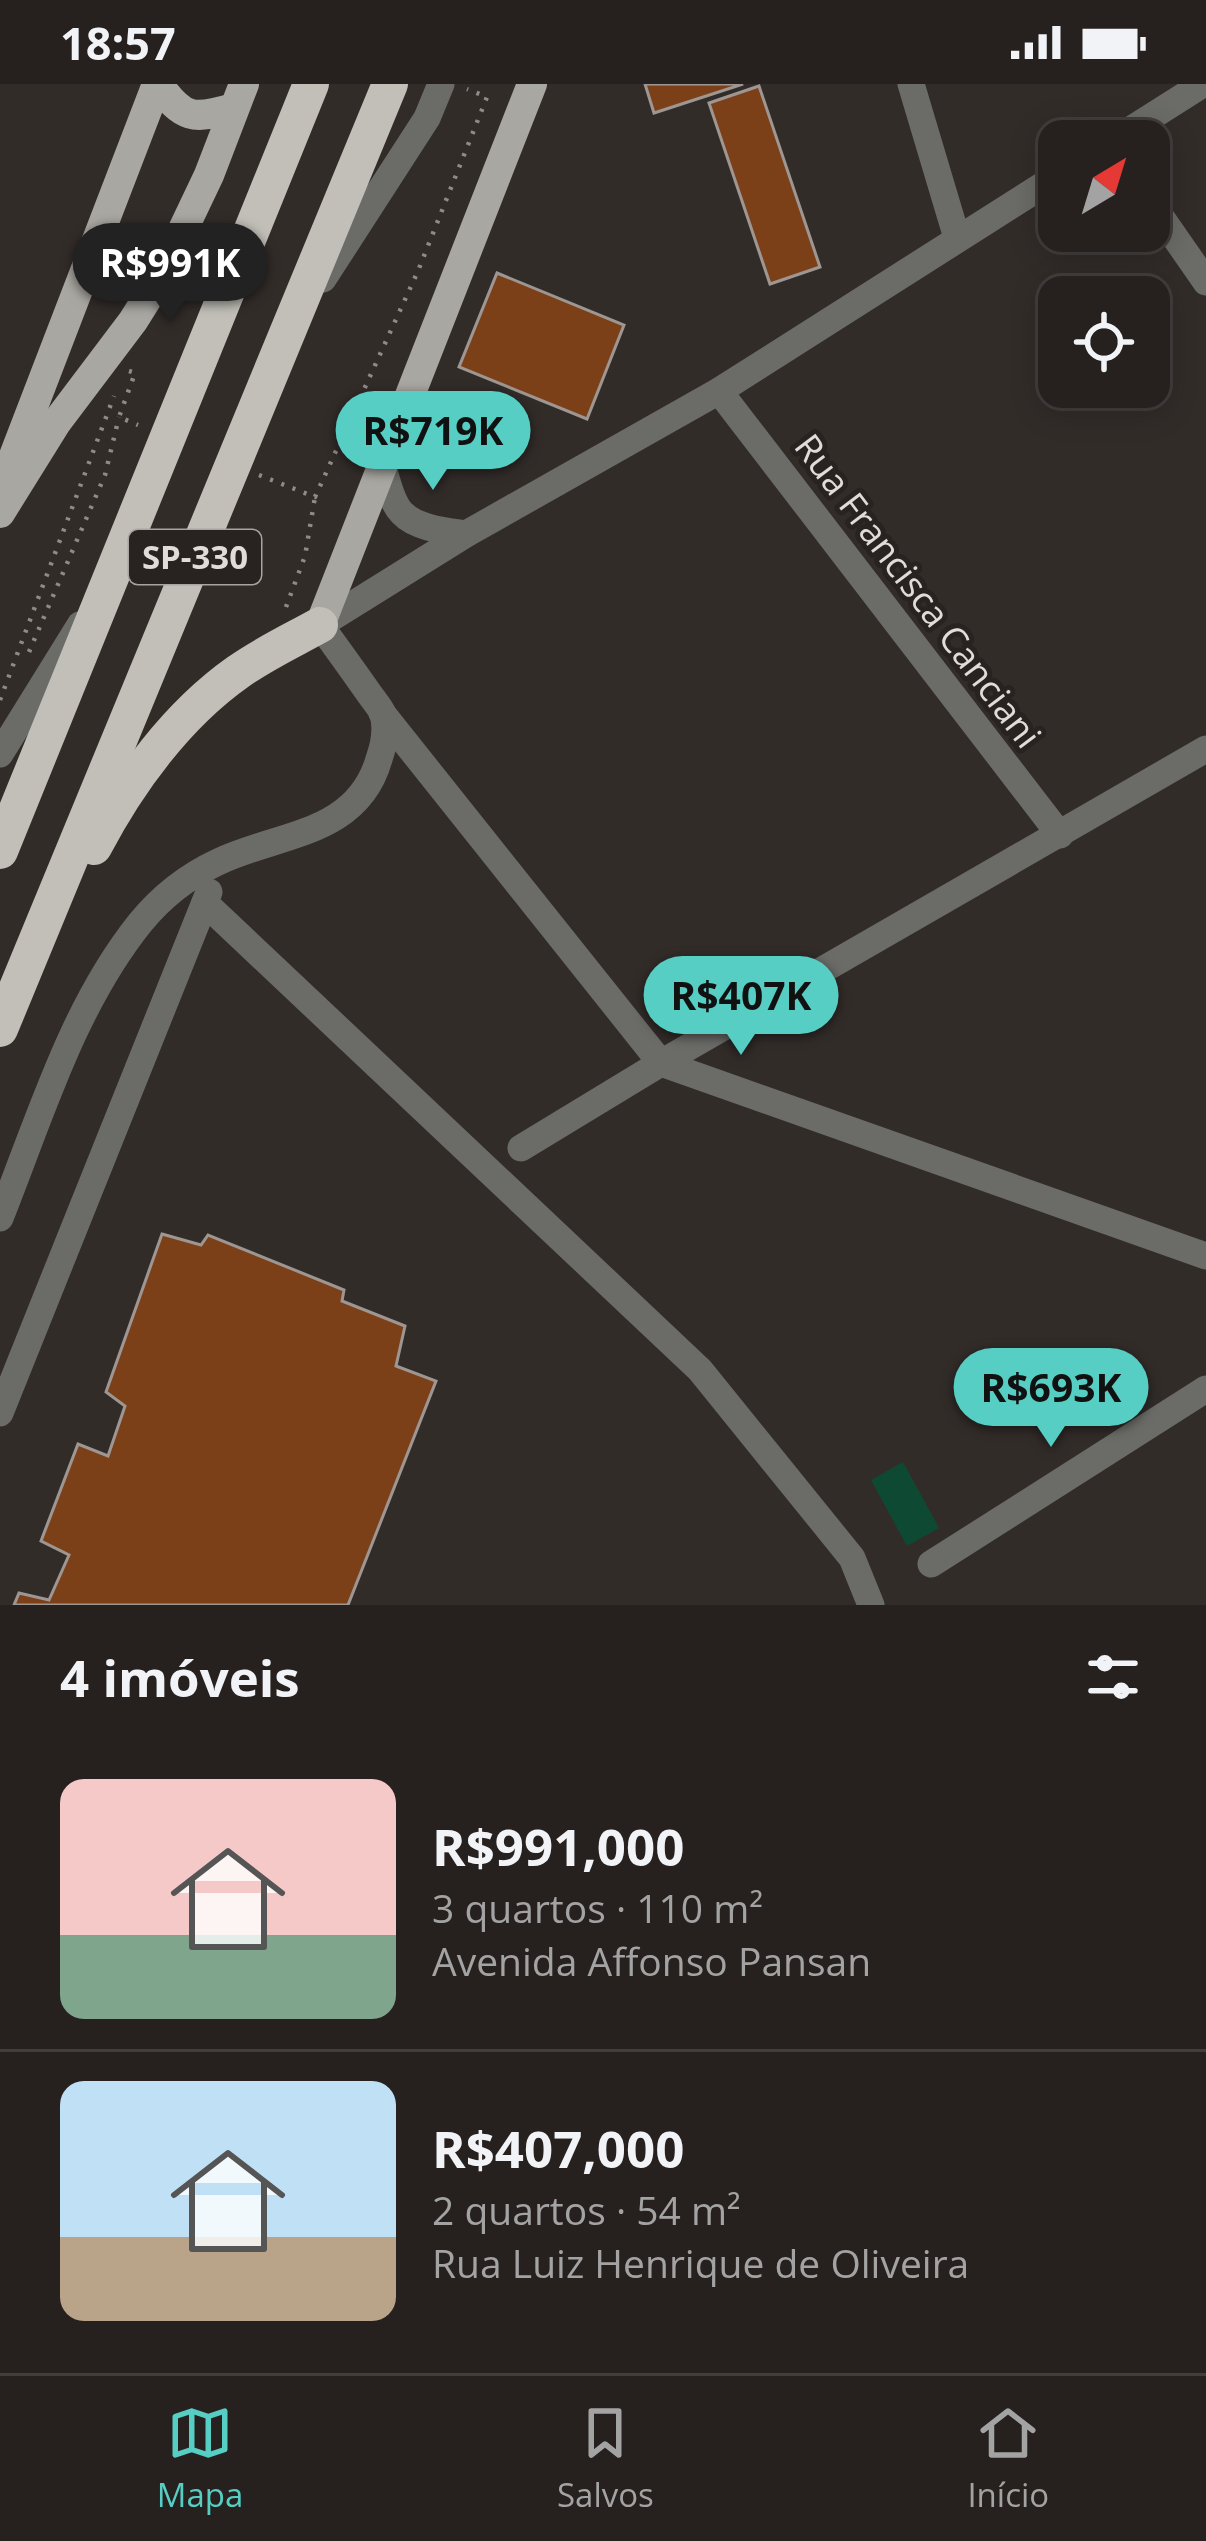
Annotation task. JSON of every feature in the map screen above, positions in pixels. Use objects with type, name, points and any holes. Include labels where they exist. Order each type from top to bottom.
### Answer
[{"type":"highway","name":"SP-330","points":[[0,851],[311,84]]},
{"type":"highway","name":"SP-330","points":[[0,1029],[391,84]]},
{"type":"highway","points":[[0,1039],[97,841],[148,761],[182,721],[238,672],[320,625]]},
{"type":"main road","points":[[157,84],[173,106],[201,117],[238,96]]},
{"type":"main road","points":[[0,491],[157,84]]},
{"type":"main road","points":[[320,625],[532,84]]},
{"type":"main road","points":[[0,513],[56,423],[160,278],[209,175],[238,96]]},
{"type":"street","points":[[911,84],[956,238]]},
{"type":"street","points":[[1146,120],[1203,84]]},
{"type":"street","points":[[287,332],[427,118],[453,86]]},
{"type":"street","points":[[1038,188],[718,391],[466,534],[320,625],[382,712],[661,1063],[1206,1256]]},
{"type":"street","points":[[1170,230],[1206,282]]},
{"type":"street","name":"Rua Francisca Canciani","points":[[718,391],[1060,835]]},
{"type":"street","points":[[383,468],[402,514],[432,528],[466,534]]},
{"type":"street","points":[[0,754],[68,641],[107,587]]},
{"type":"street","points":[[0,1218],[85,1008],[142,920],[181,882],[222,860],[320,828],[344,811],[377,768],[385,740],[382,712]]},
{"type":"street","points":[[521,1148],[1206,748]]},
{"type":"street","points":[[0,1413],[222,860]]},
{"type":"street","points":[[205,903],[700,1370],[851,1558],[872,1605]]},
{"type":"street","points":[[931,1564],[1206,1389]]},
{"type":"path","points":[[418,271],[487,97],[453,86]]},
{"type":"path","points":[[28,653],[105,475],[119,417]]},
{"type":"path","points":[[305,556],[315,497]]},
{"type":"path","points":[[0,701],[7,704],[14,687]]},
{"type":"green space","points":[[903,1462],[939,1528],[907,1546],[871,1480]]},
{"type":"building","points":[[645,84],[743,84],[654,113]]},
{"type":"building","points":[[759,86],[820,267],[770,284],[709,103]]},
{"type":"building","points":[[497,273],[624,325],[587,419],[459,367]]},
{"type":"building","points":[[162,1234],[201,1245],[208,1235],[344,1290],[342,1301],[405,1326],[396,1366],[436,1381],[348,1605],[14,1605],[19,1593],[49,1600],[69,1555],[41,1541],[78,1444],[108,1456],[125,1406],[106,1392]]}]
